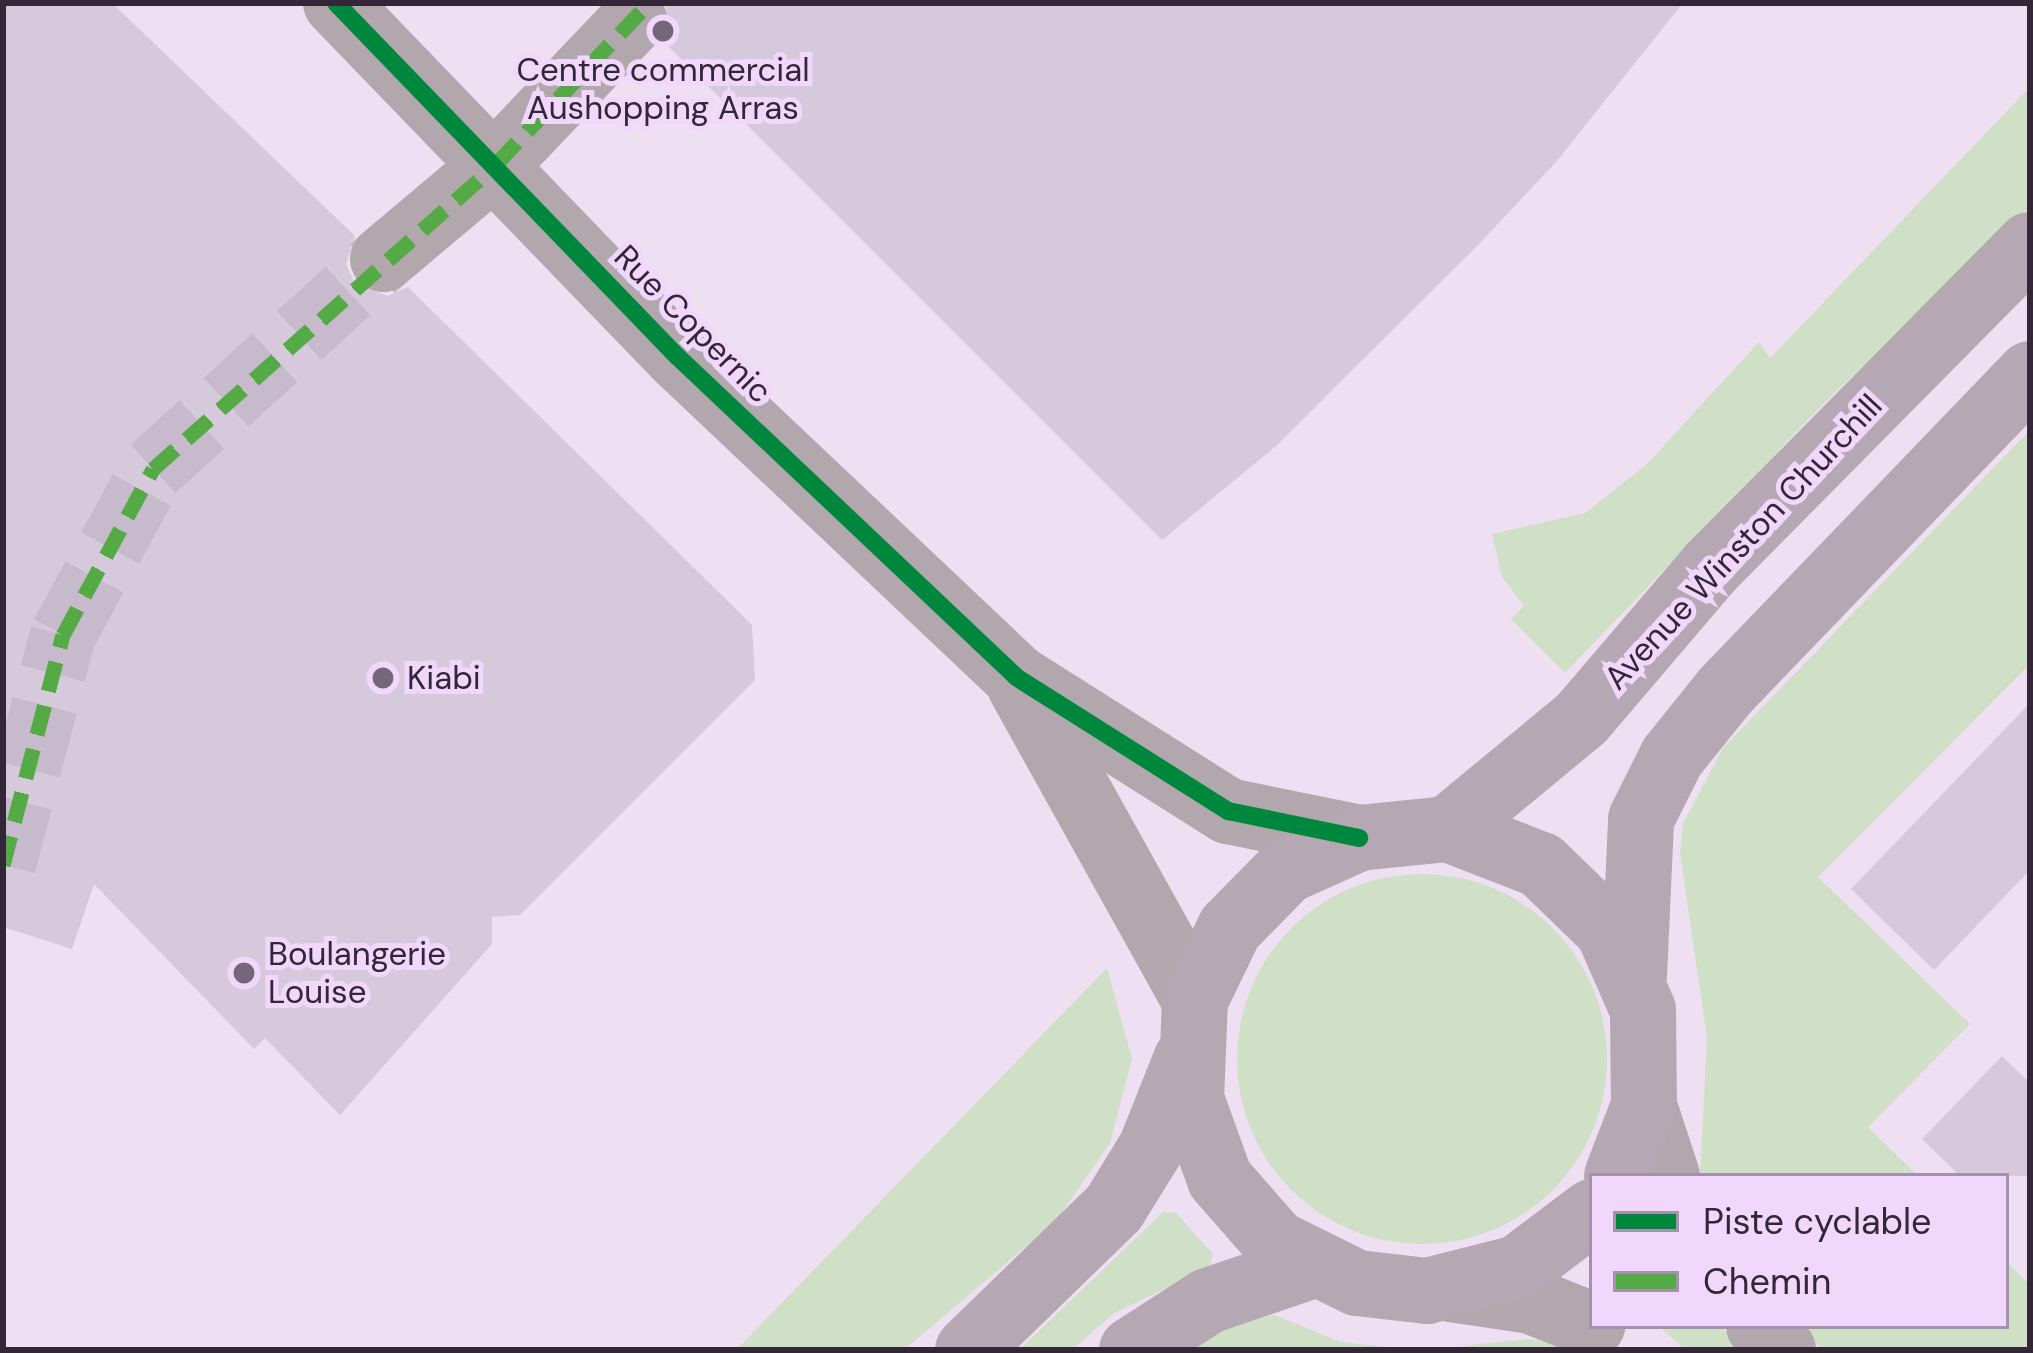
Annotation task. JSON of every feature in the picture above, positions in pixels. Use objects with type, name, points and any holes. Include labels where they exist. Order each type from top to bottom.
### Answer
[{"type":"main road","name":"Avenue Winston Churchill","points":[[1448,829],[1582,718],[1711,567],[2030,244]]},
{"type":"main road","points":[[1617,1173],[1644,1106],[1648,1042],[1634,980],[1632,891],[1641,819],[1672,757],[1725,691],[2030,374]]},
{"type":"main road","points":[[968,1350],[1114,1208],[1151,1148],[1219,945],[1256,898],[1304,861],[1359,838],[1448,829],[1508,848],[1556,876],[1608,930],[1634,980]]},
{"type":"main road","points":[[1191,1028],[1196,1120],[1220,1179],[1259,1228],[1311,1265],[1379,1288],[1451,1289],[1539,1257],[1589,1215]]},
{"type":"main road","points":[[1132,1350],[1208,1301],[1311,1265]]},
{"type":"street","name":"Rue Copernic","points":[[336,3],[678,357],[1016,677]]},
{"type":"street","points":[[382,260],[496,164],[634,19]]},
{"type":"street","points":[[1016,677],[1228,811],[1359,838]]},
{"type":"street","points":[[1016,677],[1191,1028]]},
{"type":"street","points":[[1644,1106],[1666,1173]]},
{"type":"street","points":[[1451,1289],[1531,1301],[1589,1323]]},
{"type":"street","points":[[1600,1329],[1638,1350]]},
{"type":"green space","points":[[2030,87],[2030,207],[1826,401],[1565,673],[1511,619],[1524,606],[1502,577],[1492,534],[1585,513],[1648,463],[1759,342],[1770,358]]},
{"type":"green space","points":[[2030,430],[2030,664],[1818,877],[1970,1024],[1868,1127],[1915,1173],[1700,1173],[1707,1037],[1680,854],[1683,824],[1723,748]]},
{"type":"green space","points":[[1422,874],[1458,877],[1493,888],[1525,905],[1553,928],[1576,956],[1593,988],[1604,1023],[1604,1095],[1593,1130],[1576,1162],[1553,1190],[1525,1213],[1493,1230],[1458,1241],[1422,1244],[1386,1241],[1351,1230],[1319,1213],[1291,1190],[1268,1162],[1251,1130],[1240,1095],[1237,1059],[1240,1023],[1251,988],[1268,956],[1291,928],[1319,905],[1351,888],[1386,877]]},
{"type":"green space","points":[[1107,968],[1132,1059],[1110,1143],[1056,1221],[904,1350],[736,1350]]},
{"type":"green space","points":[[1163,1212],[1176,1213],[1212,1253],[1211,1267],[1114,1313],[1072,1350],[1019,1350]]},
{"type":"green space","points":[[2009,1264],[2030,1285],[2030,1350],[1822,1350],[1802,1329],[2009,1329]]},
{"type":"green space","points":[[1274,1315],[1341,1342],[1413,1350],[1185,1350],[1243,1321]]},
{"type":"green space","points":[[1662,1329],[1723,1329],[1743,1350],[1686,1350]]},
{"type":"green space","points":[[1530,1339],[1603,1350],[1444,1350],[1478,1344]]},
{"type":"building","points":[[3,3],[112,3],[355,236],[346,264],[355,284],[388,296],[408,287],[752,625],[755,680],[520,915],[492,917],[492,944],[340,1115],[265,1038],[254,1049],[94,884],[72,949],[3,927]]},
{"type":"building","points":[[667,3],[1683,3],[1556,162],[1480,243],[1276,446],[1162,540],[663,41]]},
{"type":"building","points":[[2030,703],[2030,870],[1934,970],[1851,889]]},
{"type":"building","points":[[2002,1056],[2030,1083],[2030,1176],[1957,1173],[1922,1139]]},
{"type":"tunnel","points":[[3,865],[63,635],[153,469],[383,259]]},
{"type":"marked path","points":[[3,865],[63,635],[153,469],[496,164],[649,3]]},
{"type":"cycle path","points":[[336,3],[678,357],[1016,677],[1228,811],[1359,838]]},
{"type":"place","name":"Centre commercial Aushopping Arras","points":[[663,31]]},
{"type":"place","name":"Kiabi","points":[[383,678]]},
{"type":"place","name":"Boulangerie Louise","points":[[244,973]]}]
